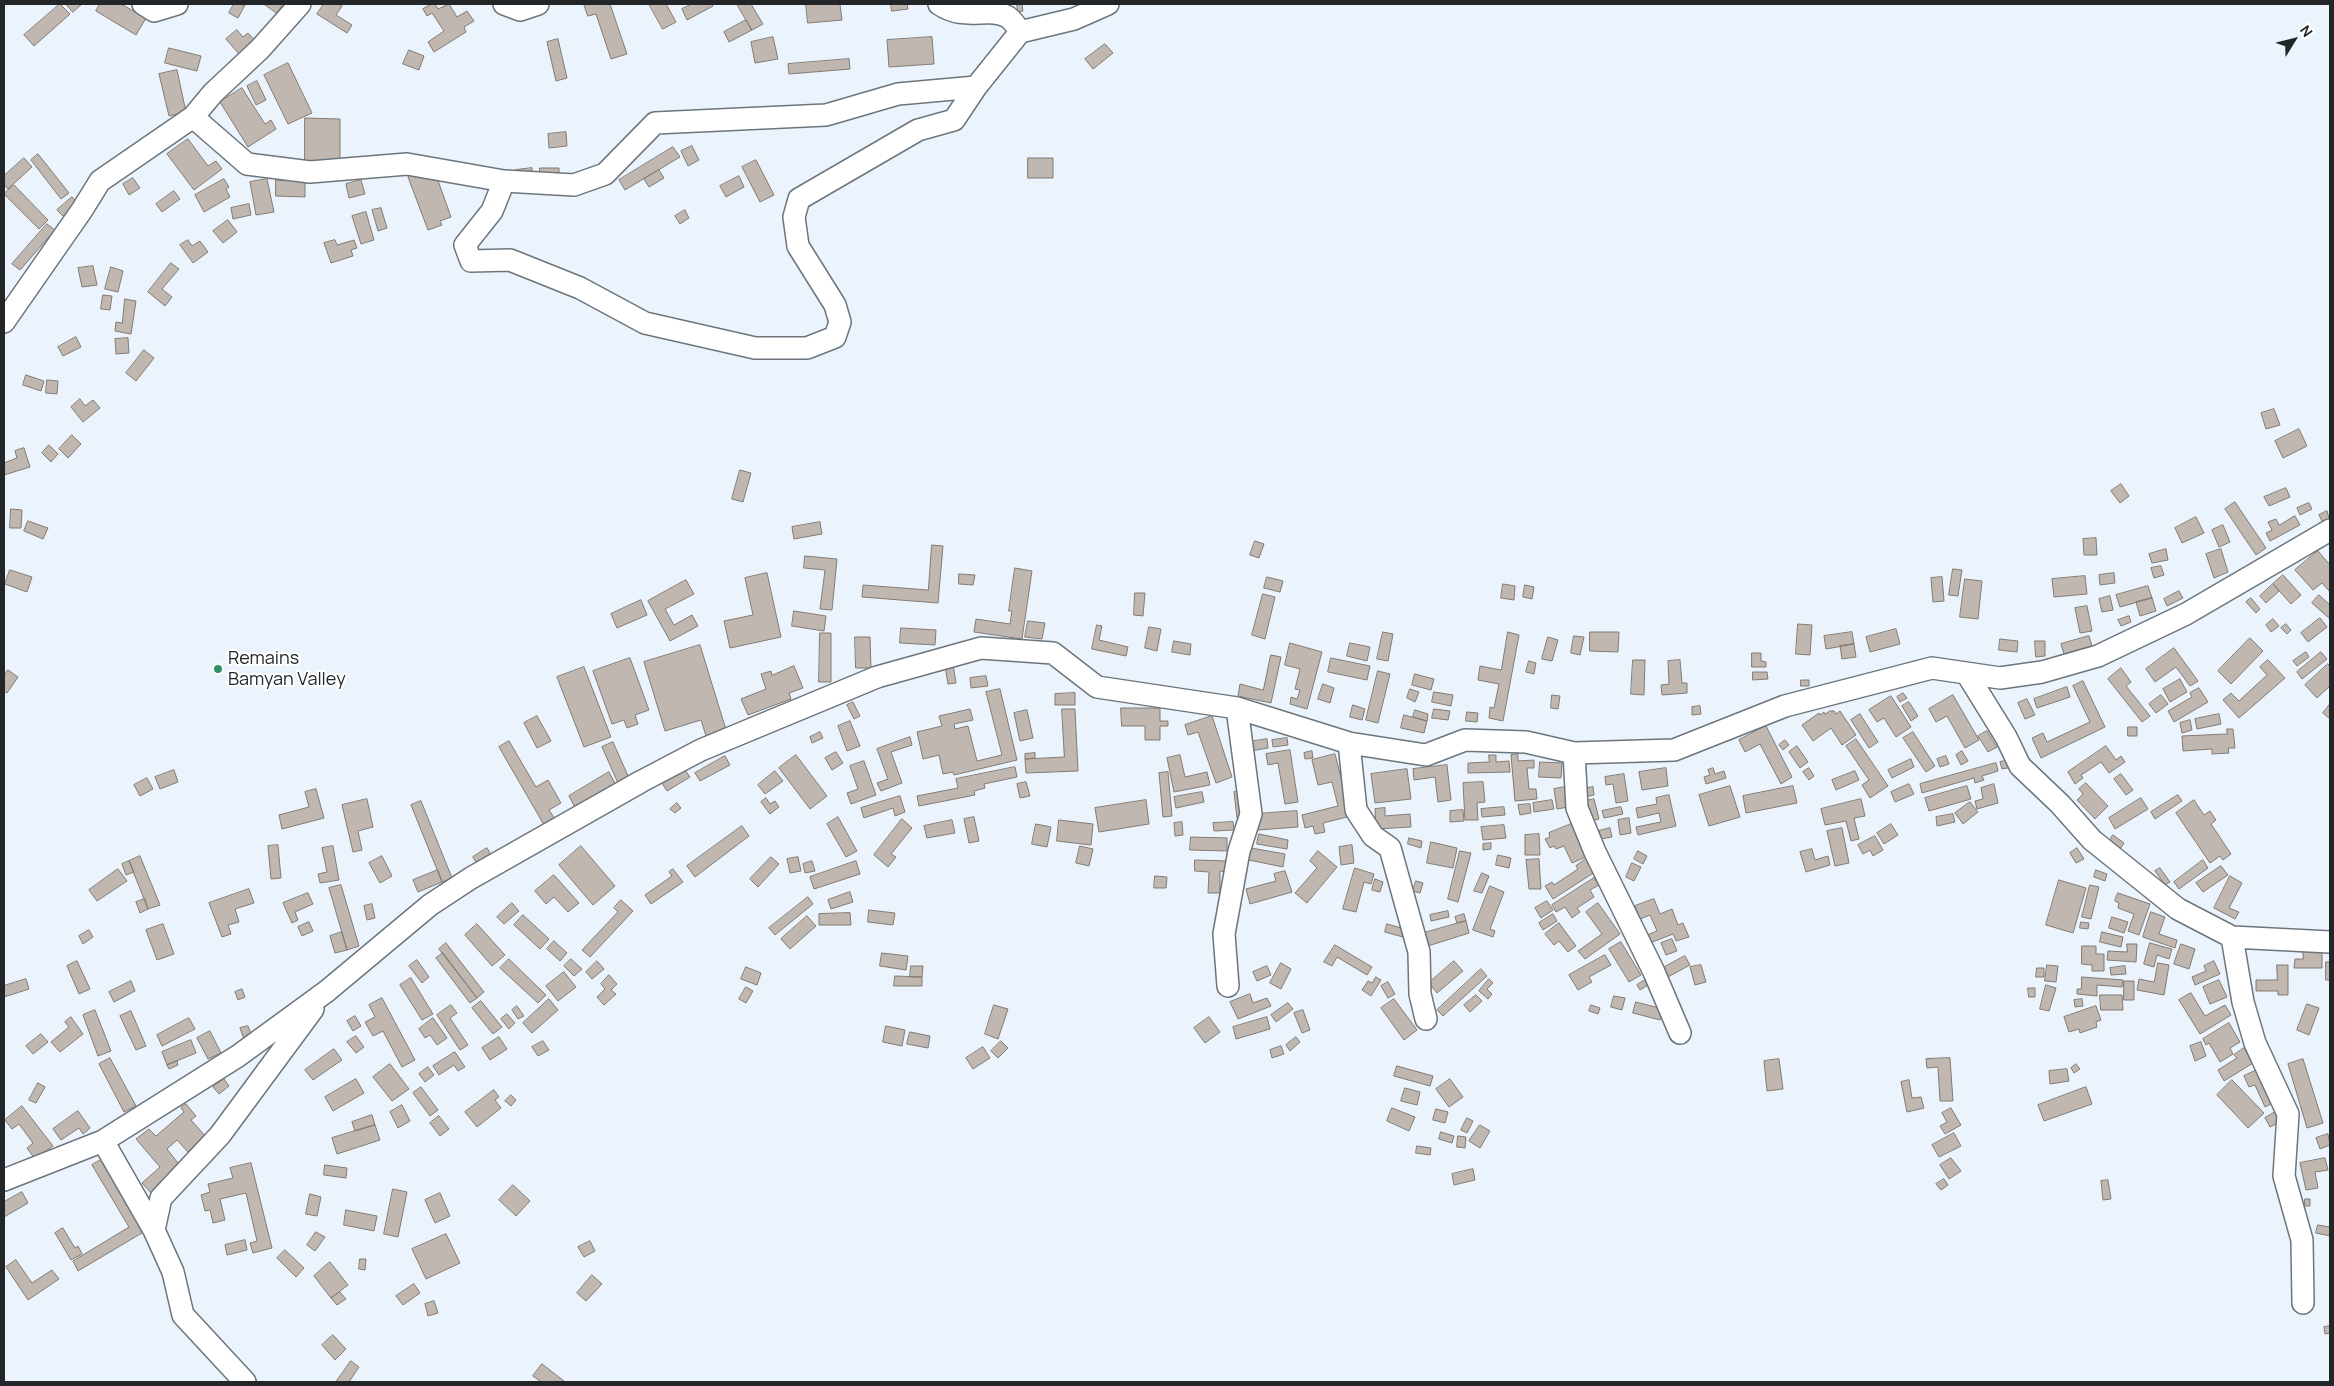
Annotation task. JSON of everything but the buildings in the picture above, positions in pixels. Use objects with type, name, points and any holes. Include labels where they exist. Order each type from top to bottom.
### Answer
[{"type":"street","points":[[143,4],[154,11],[177,4]]},
{"type":"street","points":[[4,322],[100,181],[193,117],[213,94],[260,49],[300,4]]},
{"type":"street","points":[[504,4],[520,10],[538,4]]},
{"type":"street","points":[[939,4],[948,10],[966,14],[994,13],[1008,17],[1020,32]]},
{"type":"street","points":[[504,181],[492,212],[465,245],[471,261],[510,260],[580,288],[645,323],[755,348],[807,348],[835,337],[840,322],[835,305],[798,246],[794,218],[800,199],[918,130],[954,120],[976,87],[1020,32],[1074,19],[1108,4]]},
{"type":"street","points":[[193,117],[247,164],[310,172],[407,164],[504,181],[574,185],[605,174],[655,123],[826,116],[898,94],[976,87]]},
{"type":"street","points":[[4,1180],[103,1141],[238,1056],[327,991],[430,905],[480,873],[701,750],[878,677],[981,648],[1053,653],[1097,687],[1236,708],[1349,743],[1426,755],[1465,740],[1526,742],[1574,753],[1674,750],[1785,706],[1932,668],[2000,678],[2042,672],[2098,656],[2186,614],[2330,530]]},
{"type":"street","points":[[1967,674],[2006,737],[2020,766],[2060,804],[2092,840],[2178,909],[2232,937],[2330,942]]},
{"type":"street","points":[[1228,986],[1224,934],[1239,851],[1251,814],[1236,708]]},
{"type":"street","points":[[1349,743],[1356,810],[1373,836],[1390,848],[1419,952],[1420,994],[1426,1019]]},
{"type":"street","points":[[1574,753],[1577,808],[1595,852],[1654,972],[1680,1033]]},
{"type":"street","points":[[2232,937],[2243,1002],[2255,1043],[2288,1114],[2284,1176],[2302,1240],[2303,1303]]},
{"type":"street","points":[[154,1230],[161,1198],[220,1135],[327,991]]},
{"type":"street","points":[[103,1141],[154,1230],[173,1272],[183,1316],[245,1382]]},
{"type":"place","name":"Remains Bamyan Valley","points":[[218,669]]}]
